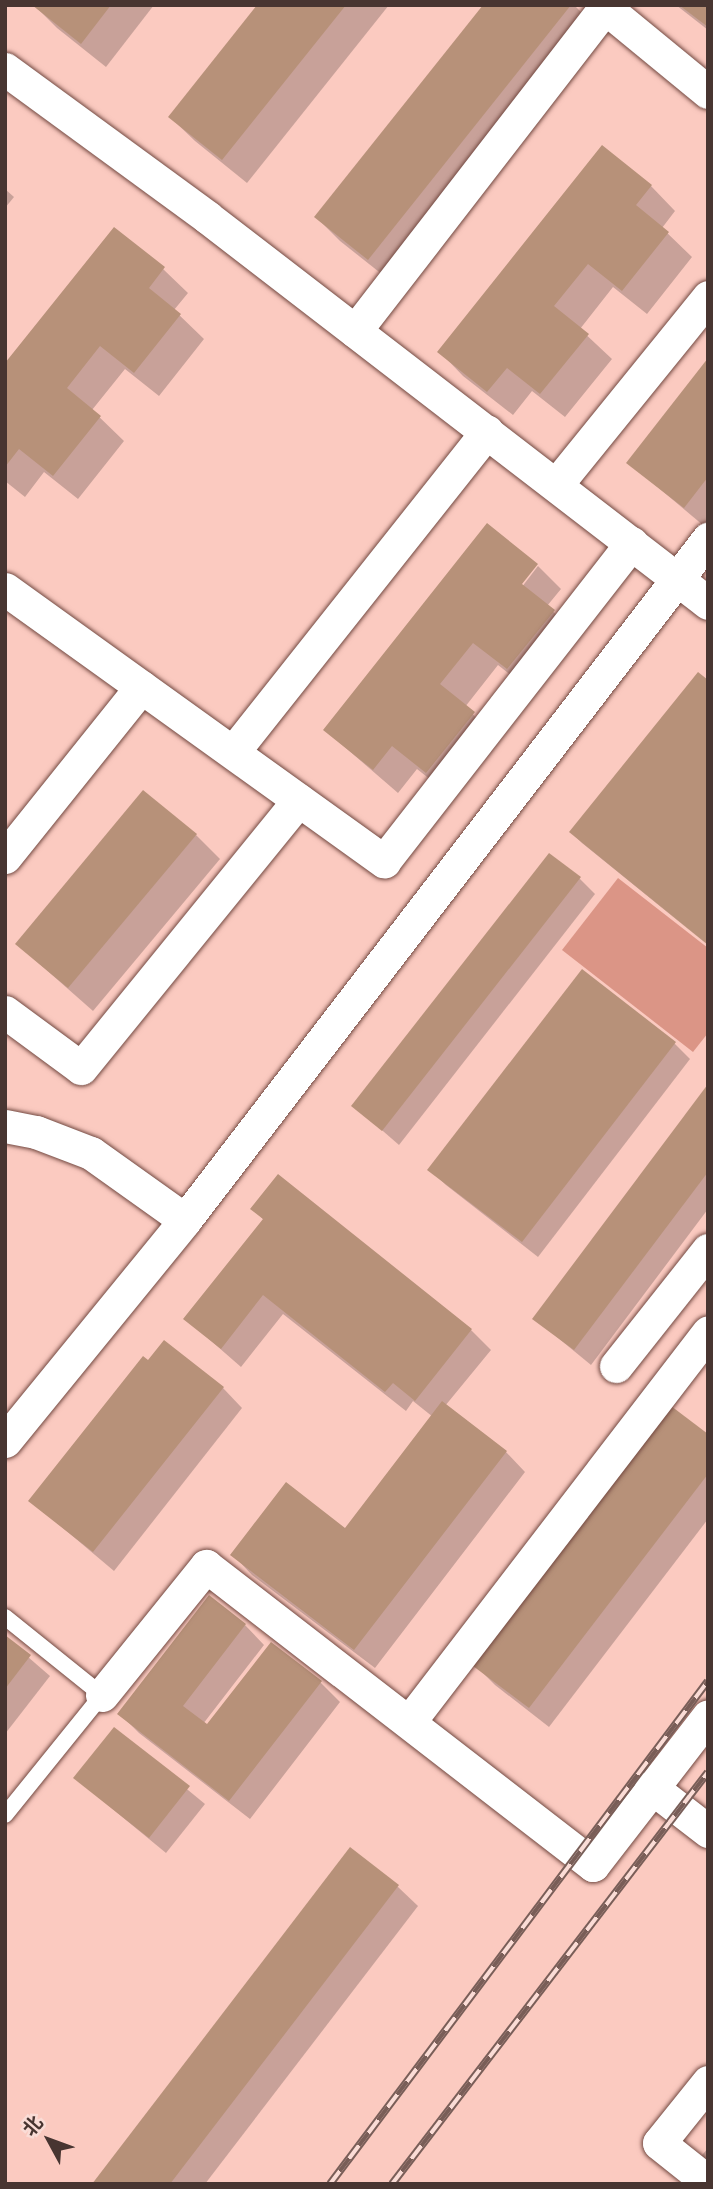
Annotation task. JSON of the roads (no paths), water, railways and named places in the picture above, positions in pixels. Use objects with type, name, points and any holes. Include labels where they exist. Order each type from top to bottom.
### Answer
[{"type":"street","points":[[355,331],[604,6],[708,92]]},
{"type":"street","points":[[5,69],[355,331],[708,603]]},
{"type":"street","points":[[556,485],[708,297]]},
{"type":"street","points":[[233,752],[487,432]]},
{"type":"street","points":[[5,1441],[185,1220],[708,539]]},
{"type":"street","points":[[5,589],[384,861],[632,543]]},
{"type":"street","points":[[5,857],[141,687]]},
{"type":"street","points":[[5,1012],[81,1068],[299,800]]},
{"type":"street","points":[[5,1126],[36,1132],[91,1153],[185,1220]]},
{"type":"street","points":[[616,1366],[708,1250]]},
{"type":"street","points":[[409,1722],[708,1332]]},
{"type":"street","points":[[102,1695],[206,1566],[593,1865],[708,1716]]},
{"type":"street","points":[[651,1787],[708,1831]]},
{"type":"street","points":[[708,2082],[659,2143],[708,2182]]},
{"type":"lane","points":[[5,1617],[102,1695],[5,1815]]},
{"type":"railway","points":[[330,2184],[708,1681]]},
{"type":"railway","points":[[392,2184],[708,1772]]}]
